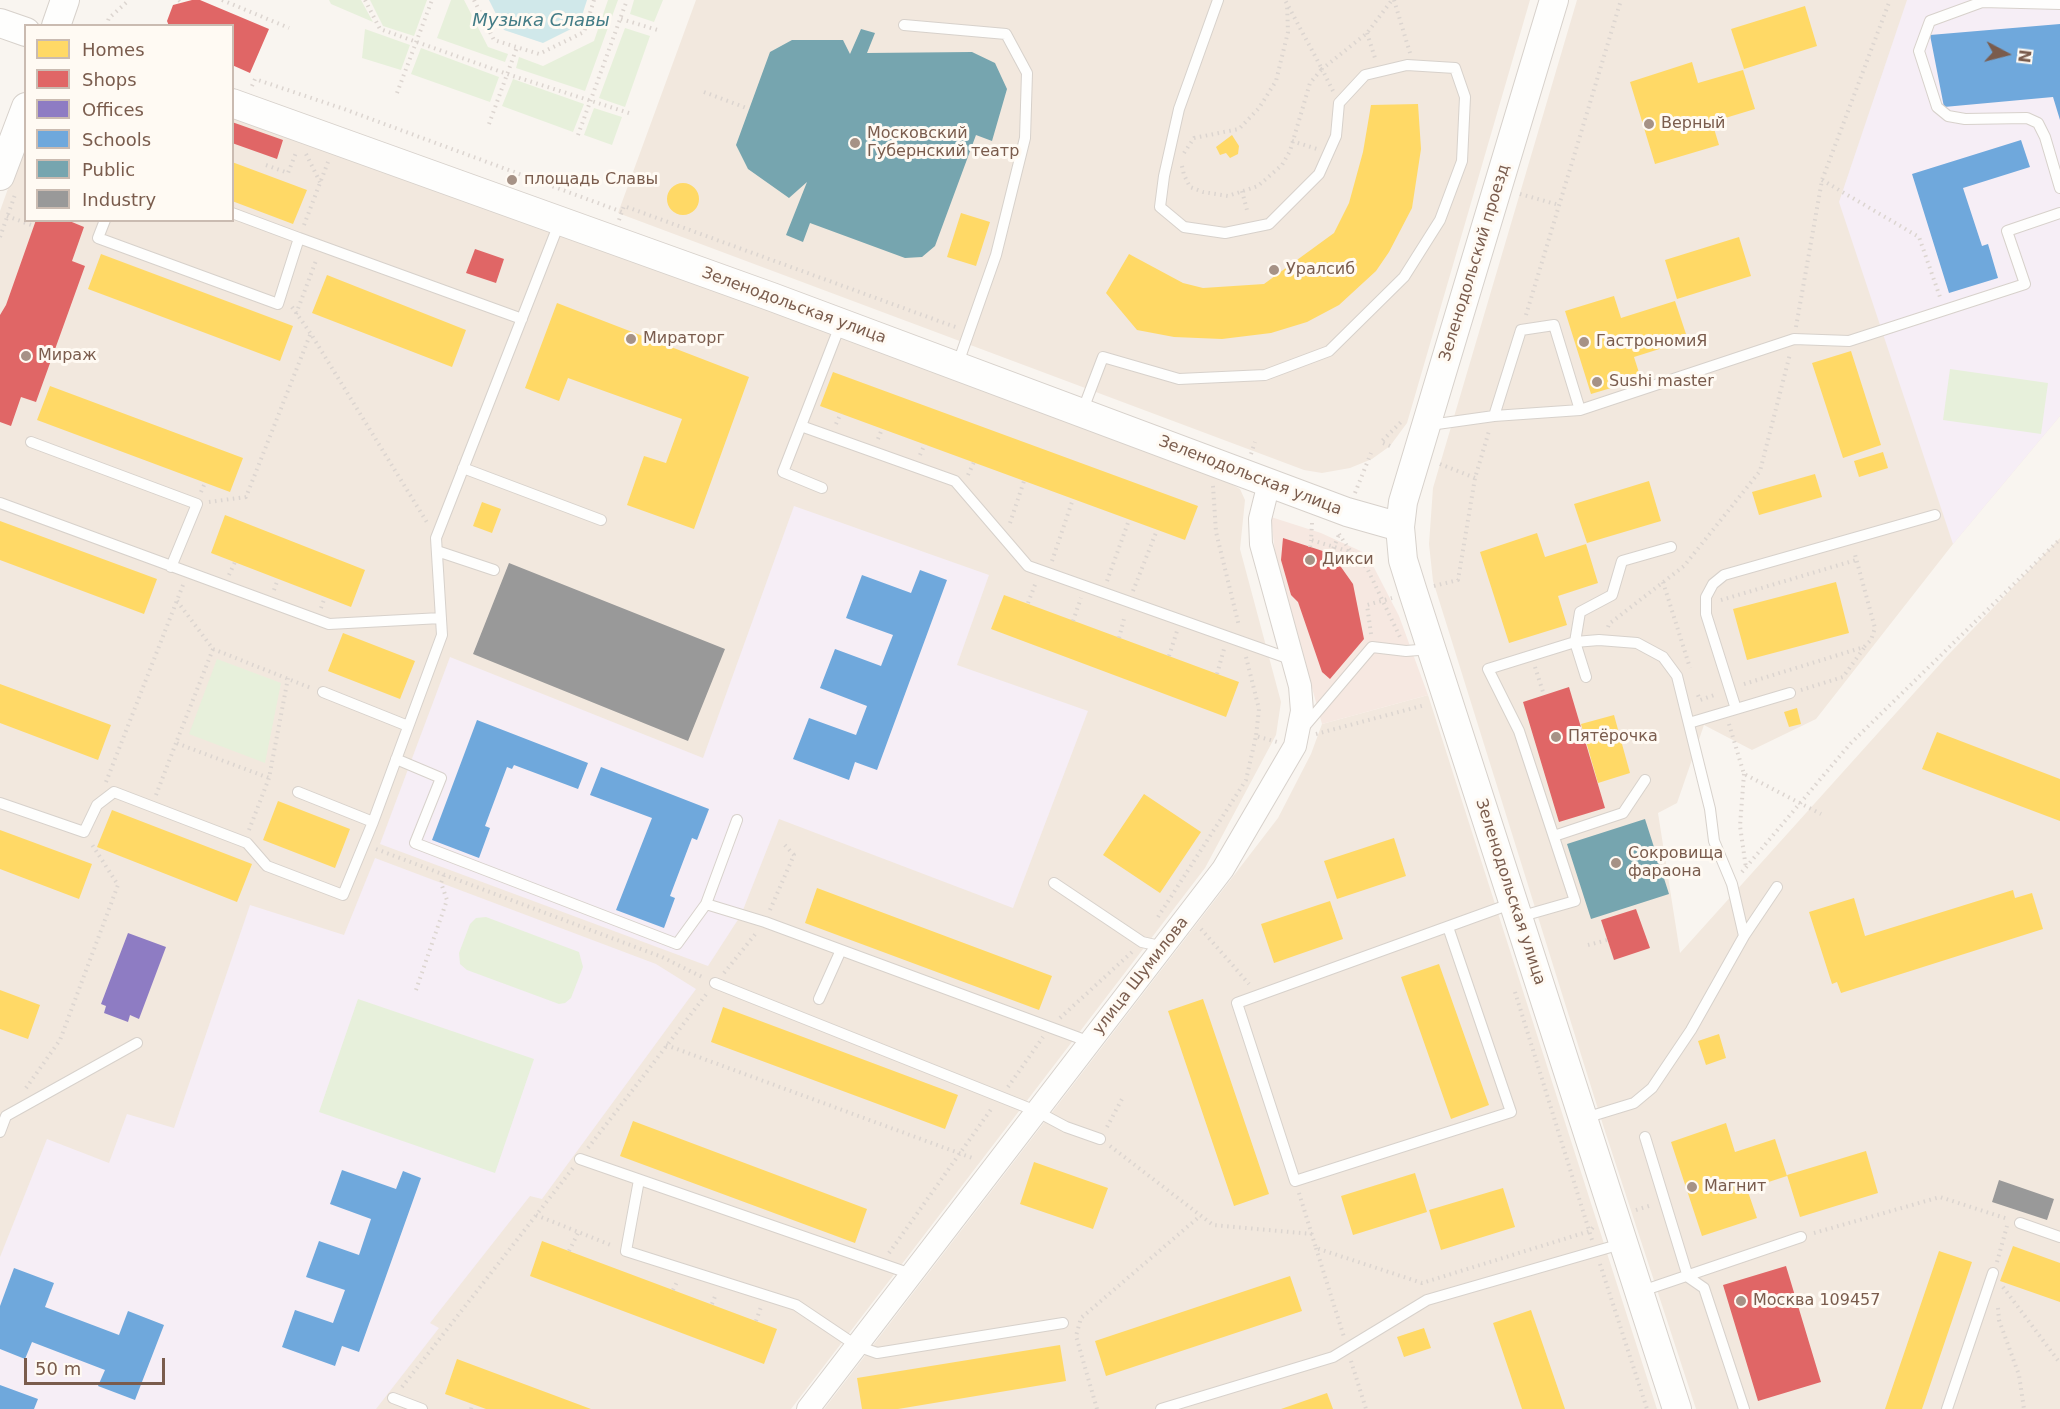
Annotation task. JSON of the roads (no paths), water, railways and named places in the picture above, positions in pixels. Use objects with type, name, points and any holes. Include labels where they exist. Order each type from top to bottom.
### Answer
[{"type":"street","points":[[57,24],[65,0]]},
{"type":"street","name":"Зеленодольский проезд","points":[[1400,527],[1403,502],[1554,0]]},
{"type":"street","points":[[0,23],[24,31]]},
{"type":"street","name":"Зеленодольская улица","points":[[234,104],[841,323],[1347,512],[1400,527],[1403,560],[1419,650],[1516,910],[1677,1409]]},
{"type":"street","points":[[9,180],[24,116]]},
{"type":"street","name":"улица Шумилова","points":[[808,1409],[992,1167],[1223,870],[1300,736],[1302,711],[1300,686],[1261,544],[1260,519],[1269,483]]},
{"type":"lane","points":[[1082,412],[1102,357],[1179,379],[1265,375],[1329,351],[1404,277],[1440,220],[1462,161],[1465,97],[1455,68],[1413,66],[1365,75],[1339,103],[1336,136],[1319,174],[1269,224],[1225,233],[1184,227],[1160,207],[1164,176],[1179,109],[1218,0]]},
{"type":"lane","points":[[2060,4],[1982,2],[1930,21],[1919,51],[1937,107],[1948,116],[1965,119],[2027,118],[2038,123],[2046,136],[2060,188]]},
{"type":"lane","points":[[904,25],[1006,34],[1027,73],[1025,138],[996,255],[957,366]]},
{"type":"lane","points":[[1427,425],[1494,416],[1580,410],[1794,339],[1849,340],[2025,284],[2007,231],[2060,213]]},
{"type":"lane","points":[[234,214],[522,319]]},
{"type":"lane","points":[[0,803],[84,832],[97,805],[114,792],[245,842],[267,866],[343,895],[373,822],[442,635],[436,538],[560,221]]},
{"type":"lane","points":[[104,222],[98,238],[278,304],[299,238]]},
{"type":"lane","points":[[822,488],[783,472],[834,336],[841,323]]},
{"type":"lane","points":[[1494,416],[1521,330],[1554,325],[1580,410]]},
{"type":"lane","points":[[801,426],[955,481],[1028,566],[1294,660]]},
{"type":"lane","points":[[31,442],[197,504],[171,567]]},
{"type":"lane","points":[[464,468],[601,520]]},
{"type":"lane","points":[[0,503],[187,574],[329,624],[441,618]]},
{"type":"lane","points":[[1731,710],[1730,690],[1706,614],[1706,597],[1713,585],[1724,575],[1935,515]]},
{"type":"lane","points":[[1586,677],[1575,642],[1580,612],[1612,595],[1622,561],[1671,547]]},
{"type":"lane","points":[[437,551],[494,570]]},
{"type":"lane","points":[[1448,927],[1511,1112],[1295,1181],[1237,1003],[1448,927],[1516,910],[1575,902],[1519,731],[1488,669],[1575,642],[1599,640],[1637,643],[1663,657],[1677,676],[1710,809],[1714,841],[1732,884],[1744,936]]},
{"type":"lane","points":[[1300,736],[1372,647],[1419,650]]},
{"type":"lane","points":[[323,692],[408,726]]},
{"type":"lane","points":[[1689,723],[1790,693]]},
{"type":"lane","points":[[396,759],[441,778],[415,843],[677,944],[706,904],[737,819]]},
{"type":"lane","points":[[1554,836],[1623,813],[1645,780]]},
{"type":"lane","points":[[298,792],[373,822]]},
{"type":"lane","points":[[1054,883],[1142,942],[1164,947]]},
{"type":"lane","points":[[1583,1119],[1634,1103],[1652,1088],[1691,1030],[1744,936],[1777,888]]},
{"type":"lane","points":[[706,904],[765,922],[1090,1042]]},
{"type":"lane","points":[[819,999],[841,950]]},
{"type":"lane","points":[[715,983],[1036,1111],[1066,1127],[1100,1139]]},
{"type":"lane","points":[[0,1132],[3,1115],[137,1043]]},
{"type":"lane","points":[[1645,1137],[1688,1277],[1704,1288],[1744,1409]]},
{"type":"lane","points":[[580,1159],[911,1274]]},
{"type":"lane","points":[[639,1180],[626,1251],[796,1305],[857,1346],[877,1353],[1063,1323]]},
{"type":"lane","points":[[2020,1223],[2060,1237]]},
{"type":"lane","points":[[1639,1292],[1801,1237]]},
{"type":"lane","points":[[1161,1409],[1333,1357],[1427,1300],[1623,1243]]},
{"type":"lane","points":[[1947,1409],[1994,1274]]},
{"type":"lane","points":[[393,1398],[422,1409]]},
{"type":"water","name":"Музыка Славы","points":[[489,0],[587,0],[579,25],[543,43],[504,30]]},
{"type":"place","name":"Верный","points":[[1649,124]]},
{"type":"place","name":"Московский Губернский театр","points":[[855,143]]},
{"type":"place","name":"площадь Славы","points":[[512,180]]},
{"type":"place","name":"Уралсиб","points":[[1274,270]]},
{"type":"place","name":"Мираторг","points":[[631,339]]},
{"type":"place","name":"ГастрономиЯ","points":[[1584,342]]},
{"type":"place","name":"Мираж","points":[[26,356]]},
{"type":"place","name":"Sushi master","points":[[1597,382]]},
{"type":"place","name":"Дикси","points":[[1310,560]]},
{"type":"place","name":"Пятёрочка","points":[[1556,737]]},
{"type":"place","name":"Сокровища фараона","points":[[1616,863]]},
{"type":"place","name":"Магнит","points":[[1692,1187]]},
{"type":"place","name":"Москва 109457","points":[[1741,1301]]}]
